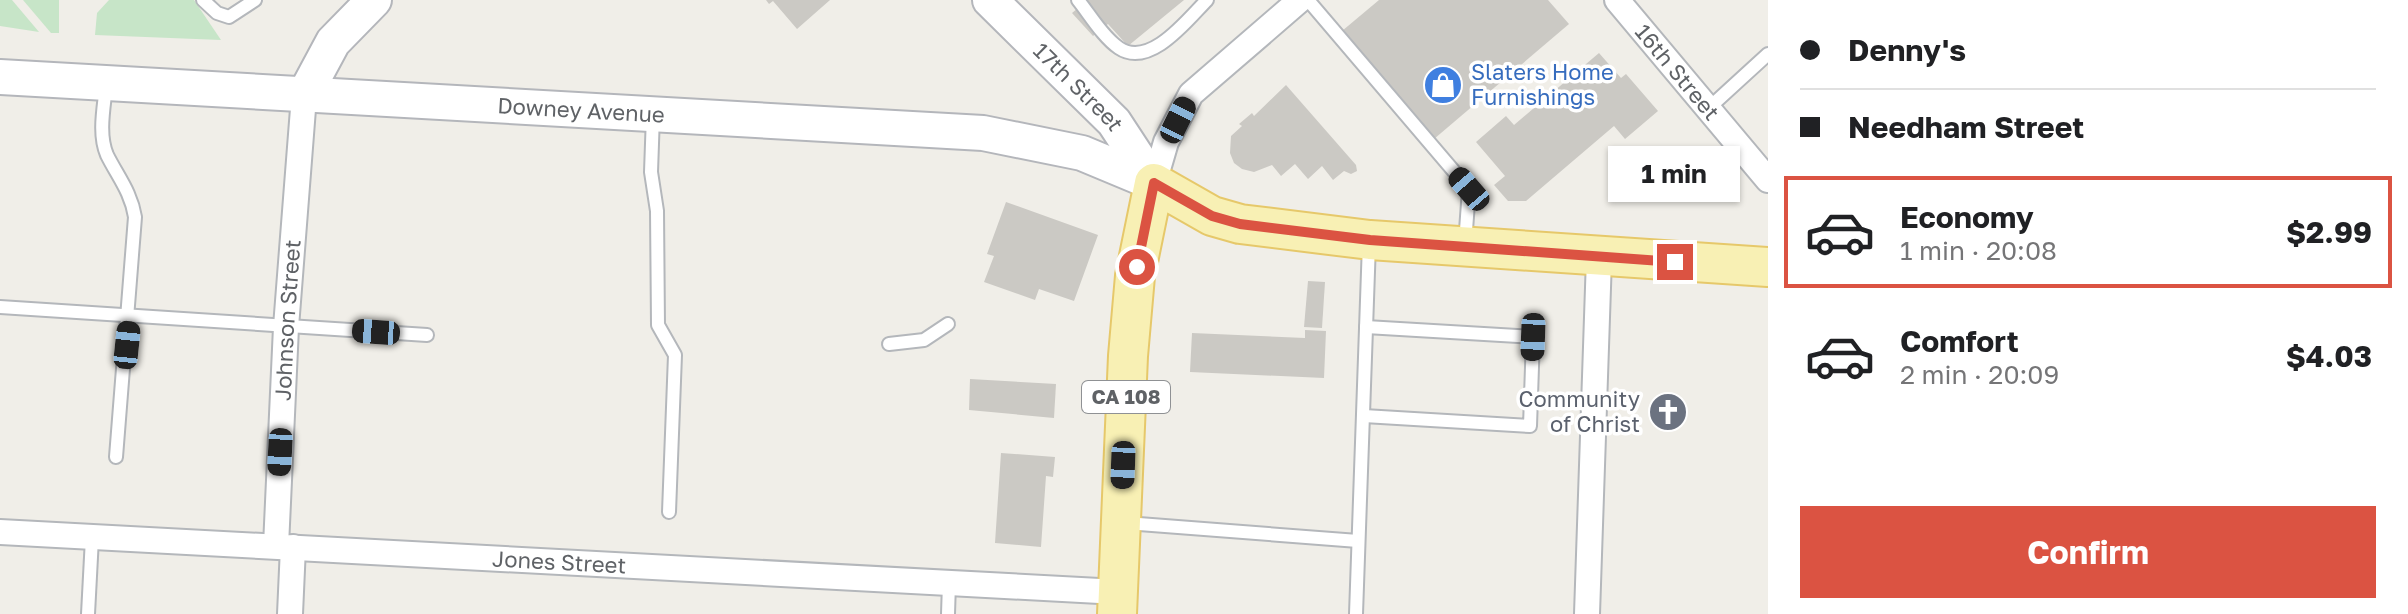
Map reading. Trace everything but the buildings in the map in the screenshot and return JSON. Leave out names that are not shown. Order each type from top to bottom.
[{"type":"main road","points":[[304,96],[333,42],[374,0]]},
{"type":"main road","name":"17th Street","points":[[990,0],[1114,122],[1154,183]]},
{"type":"main road","name":"Downey Avenue","points":[[0,77],[983,133],[1082,153],[1154,183]]},
{"type":"main road","points":[[1154,183],[1212,216],[1240,224],[1370,240],[1599,258],[1768,267]]},
{"type":"main road","name":"CA 108","points":[[1118,603],[1135,276],[1154,183]]},
{"type":"street","points":[[1154,183],[1166,142],[1191,94],[1300,0]]},
{"type":"street","name":"16th Street","points":[[1617,0],[1710,107],[1768,180]]},
{"type":"street","name":"Johnson Street","points":[[290,614],[284,546],[286,327],[304,96]]},
{"type":"street","points":[[1587,614],[1599,258]]},
{"type":"street","name":"Jones Street","points":[[0,532],[949,583],[1118,603]]},
{"type":"lane","points":[[203,0],[217,13],[229,17],[255,0]]},
{"type":"lane","points":[[1078,0],[1117,47],[1129,54],[1149,51],[1169,37],[1207,0]]},
{"type":"lane","points":[[1308,0],[1469,189],[1464,247]]},
{"type":"lane","points":[[1710,107],[1768,54]]},
{"type":"lane","points":[[106,83],[103,138],[106,153],[127,187],[135,217],[130,317],[116,457]]},
{"type":"lane","points":[[653,115],[651,172],[657,211],[658,325],[675,355],[669,512]]},
{"type":"lane","points":[[1356,614],[1370,240]]},
{"type":"lane","points":[[0,307],[427,335]]},
{"type":"lane","points":[[889,344],[924,340],[948,324]]},
{"type":"lane","points":[[1364,416],[1530,426],[1533,337],[1366,327]]},
{"type":"lane","points":[[1121,523],[1358,541]]},
{"type":"lane","points":[[88,614],[92,538]]},
{"type":"lane","points":[[948,614],[949,583]]},
{"type":"green space","points":[[0,0],[12,0],[39,32],[0,26]]},
{"type":"green space","points":[[23,0],[59,0],[59,33],[51,33]]},
{"type":"green space","points":[[109,0],[194,0],[221,40],[95,35],[97,13]]},
{"type":"place","name":"Slaters Home Furnishings","points":[[1443,85]]},
{"type":"place","name":"Community of Christ","points":[[1668,412]]},
{"type":"route","points":[[1137,267],[1154,183],[1212,216],[1240,224],[1370,240],[1675,262]]}]
